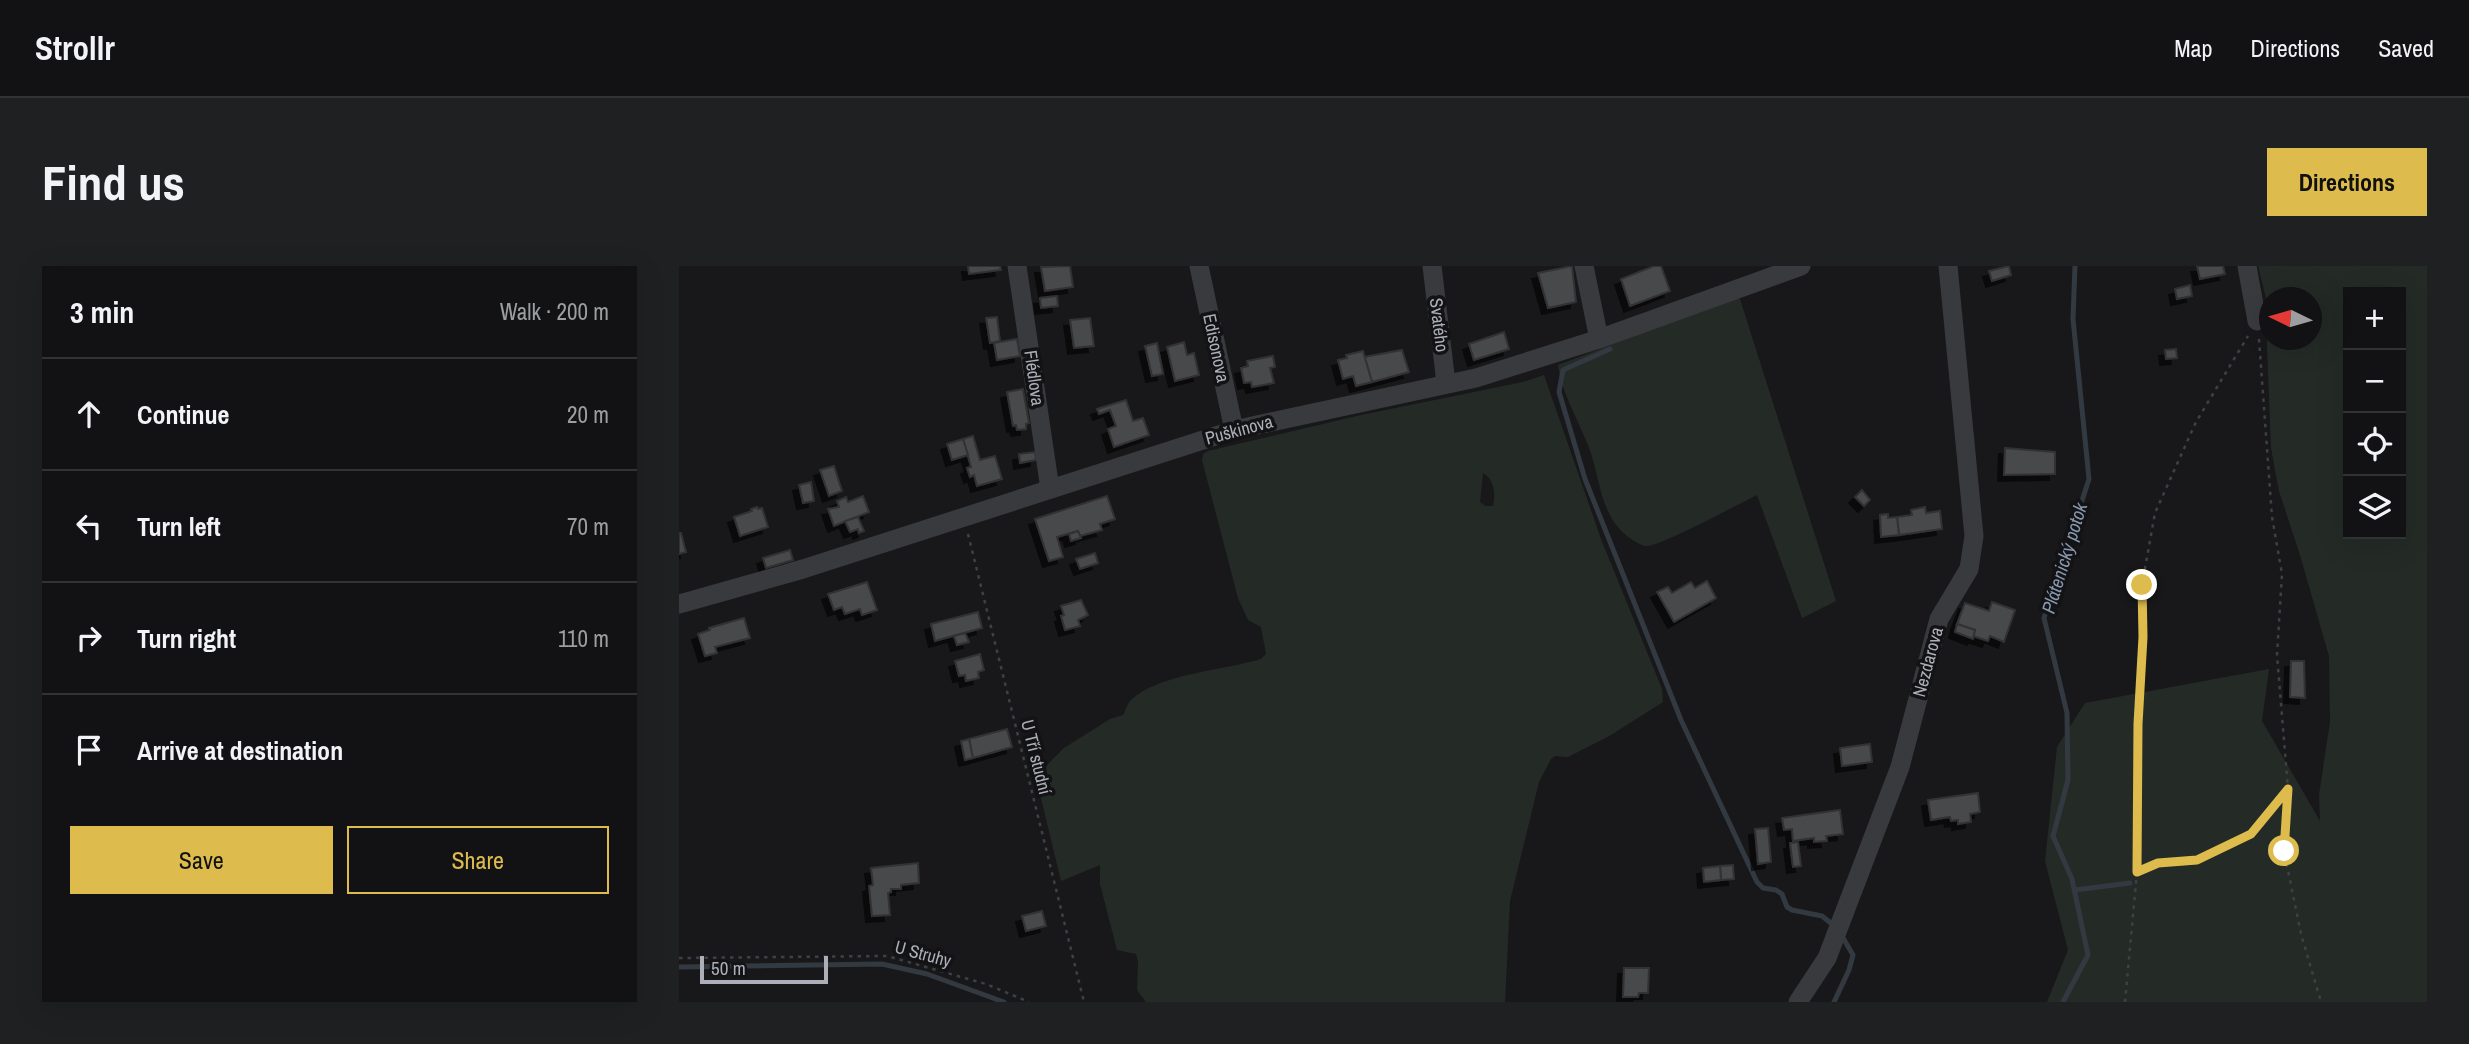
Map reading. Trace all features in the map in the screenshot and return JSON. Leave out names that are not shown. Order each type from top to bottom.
[{"type":"street","name":"Flédlova","points":[[1017,266],[1051,489]]},
{"type":"street","name":"Edisonova","points":[[1199,266],[1234,430]]},
{"type":"street","name":"Svatého","points":[[1431,266],[1446,383]]},
{"type":"street","points":[[1584,266],[1599,339]]},
{"type":"street","name":"Puškinova","points":[[679,604],[803,569],[1234,430],[1476,378],[1599,339],[1801,266]]},
{"type":"street","name":"Nezdarova","points":[[1798,1002],[1827,958],[1900,767],[1939,619],[1969,569],[1974,536],[1948,266]]},
{"type":"street","points":[[2247,266],[2257,321]]},
{"type":"path","points":[[2257,321],[2272,517],[2282,574],[2277,655],[2288,789],[2284,851],[2301,934],[2321,1002]]},
{"type":"path","points":[[2125,1002],[2137,872],[2142,585],[2155,513],[2196,422],[2257,321]]},
{"type":"path","name":"U Tří studní","points":[[964,517],[1084,1002]]},
{"type":"path","points":[[2137,872],[2158,863],[2197,860],[2251,834],[2288,789]]},
{"type":"path","name":"U Struhy","points":[[679,958],[887,956],[986,984],[1029,1002]]},
{"type":"shaded area","points":[[2258,266],[2427,266],[2427,1002],[2047,1002],[2068,950],[2045,861],[2057,747],[2085,703],[2269,669],[2262,721],[2320,821],[2319,795],[2330,722],[2329,656],[2279,491],[2271,448],[2267,350],[2322,350],[2322,287],[2263,287]]},
{"type":"shaded area","points":[[1739,296],[1836,601],[1802,618],[1757,495],[1682,533],[1646,546],[1627,536],[1618,527],[1605,505],[1592,457],[1560,376],[1558,365]]},
{"type":"shaded area","points":[[1544,375],[1601,539],[1662,689],[1663,702],[1611,735],[1568,757],[1555,756],[1551,759],[1539,782],[1510,901],[1505,1002],[1146,1002],[1137,990],[1136,954],[1117,950],[1100,884],[1100,865],[1061,881],[1040,794],[1047,765],[1064,748],[1110,719],[1123,715],[1130,702],[1143,691],[1193,674],[1261,659],[1266,654],[1261,627],[1248,620],[1238,598],[1202,460],[1203,454],[1361,415],[1523,382]],"holes":[[[1483,473],[1493,487],[1493,506],[1485,506],[1480,502]]]},
{"type":"building","points":[[968,266],[1000,266],[1001,270],[969,274]]},
{"type":"building","points":[[1070,266],[1073,287],[1045,291],[1041,267]]},
{"type":"building","points":[[1572,266],[1576,302],[1548,308],[1538,273]]},
{"type":"building","points":[[1654,266],[1661,266],[1670,291],[1630,306],[1621,279]]},
{"type":"building","points":[[2009,266],[2011,275],[1992,281],[1989,271]]},
{"type":"building","points":[[2197,266],[2223,266],[2225,274],[2200,279]]},
{"type":"building","points":[[2190,285],[2192,296],[2177,299],[2175,289]]},
{"type":"building","points":[[1057,296],[1058,306],[1041,308],[1040,298]]},
{"type":"building","points":[[997,317],[1000,341],[990,343],[986,318]]},
{"type":"building","points":[[1090,318],[1094,346],[1074,348],[1070,320]]},
{"type":"building","points":[[1504,332],[1509,349],[1474,360],[1469,344]]},
{"type":"building","points":[[1017,339],[1020,356],[997,360],[994,343]]},
{"type":"building","points":[[1184,342],[1187,355],[1194,353],[1199,375],[1175,381],[1167,347]]},
{"type":"building","points":[[1157,343],[1163,374],[1152,376],[1145,346]]},
{"type":"building","points":[[2176,349],[2177,358],[2166,359],[2165,350]]},
{"type":"building","points":[[1402,350],[1409,372],[1372,382],[1364,357]]},
{"type":"building","points":[[1363,351],[1372,382],[1356,386],[1353,376],[1343,379],[1338,360]]},
{"type":"building","points":[[1273,356],[1275,367],[1270,368],[1274,383],[1252,387],[1251,382],[1244,383],[1241,368],[1248,366],[1247,361]]},
{"type":"building","points":[[1023,389],[1029,423],[1026,424],[1026,429],[1017,430],[1016,425],[1013,426],[1007,392]]},
{"type":"building","points":[[1126,400],[1133,421],[1143,418],[1149,435],[1114,447],[1108,429],[1116,426],[1110,410],[1099,414],[1097,409]]},
{"type":"building","points":[[973,436],[980,460],[995,456],[1002,479],[977,486],[974,475],[970,477],[967,468],[971,467],[963,439]]},
{"type":"building","points":[[963,439],[968,455],[952,460],[947,444]]},
{"type":"building","points":[[2005,448],[2055,452],[2055,474],[2004,475]]},
{"type":"building","points":[[1035,452],[1036,460],[1020,463],[1019,454]]},
{"type":"building","points":[[834,466],[842,491],[829,496],[820,470]]},
{"type":"building","points":[[811,482],[814,501],[803,503],[799,485]]},
{"type":"building","points":[[1862,490],[1870,500],[1864,506],[1855,497]]},
{"type":"building","points":[[863,496],[869,512],[834,526],[828,509],[839,507],[837,501],[846,497],[848,502]]},
{"type":"building","points":[[1107,496],[1115,519],[1100,524],[1102,530],[1080,536],[1078,531],[1057,537],[1063,557],[1049,561],[1035,519]]},
{"type":"building","points":[[757,507],[762,508],[768,527],[740,536],[734,517]]},
{"type":"building","points":[[1925,507],[1926,513],[1940,511],[1942,529],[1899,535],[1897,517],[1912,515],[1911,510]]},
{"type":"building","points":[[1888,514],[1888,518],[1897,517],[1899,535],[1881,537],[1880,515]]},
{"type":"building","points":[[858,517],[864,531],[859,533],[858,529],[850,532],[845,521]]},
{"type":"building","points":[[1078,531],[1081,538],[1071,541],[1069,534]]},
{"type":"building","points":[[679,533],[686,552],[679,554]]},
{"type":"building","points":[[790,550],[793,560],[766,568],[763,558]]},
{"type":"building","points":[[1095,553],[1098,563],[1080,569],[1076,559]]},
{"type":"building","points":[[1707,581],[1716,598],[1674,622],[1657,592],[1668,587],[1672,593],[1691,582],[1695,588]]},
{"type":"building","points":[[867,582],[877,610],[862,615],[860,609],[845,614],[842,607],[834,610],[828,594]]},
{"type":"building","points":[[1081,600],[1088,615],[1078,620],[1080,626],[1065,630],[1061,606]]},
{"type":"building","points":[[1992,602],[2015,610],[2004,642],[1990,636],[1988,641],[1973,636],[1975,630],[1957,624],[1965,603],[1989,611]]},
{"type":"building","points":[[978,612],[982,628],[935,641],[931,624]]},
{"type":"building","points":[[744,618],[750,638],[715,647],[717,653],[705,656],[698,634]]},
{"type":"building","points":[[1957,624],[1975,630],[1973,639],[1955,632]]},
{"type":"building","points":[[965,633],[969,642],[957,645],[954,636]]},
{"type":"building","points":[[980,654],[984,670],[978,672],[979,678],[966,681],[965,675],[959,676],[955,661]]},
{"type":"building","points":[[2291,661],[2304,661],[2305,698],[2290,697]]},
{"type":"building","points":[[1007,729],[1012,747],[973,758],[969,739]]},
{"type":"building","points":[[969,739],[973,758],[965,760],[961,741]]},
{"type":"building","points":[[1870,744],[1872,762],[1842,766],[1840,748]]},
{"type":"building","points":[[1978,793],[1980,812],[1970,814],[1971,822],[1958,824],[1958,820],[1951,821],[1950,817],[1931,820],[1928,800]]},
{"type":"building","points":[[1840,810],[1843,834],[1826,836],[1827,841],[1814,842],[1814,838],[1793,841],[1792,829],[1784,830],[1782,818]]},
{"type":"building","points":[[1768,828],[1771,862],[1758,864],[1755,829]]},
{"type":"building","points":[[1798,842],[1801,866],[1793,867],[1790,843]]},
{"type":"building","points":[[918,863],[919,883],[891,889],[888,893],[890,915],[872,916],[869,886],[873,885],[871,868]]},
{"type":"building","points":[[1733,865],[1734,879],[1721,880],[1720,866]]},
{"type":"building","points":[[1720,866],[1721,880],[1704,882],[1703,868]]},
{"type":"building","points":[[1042,911],[1046,926],[1026,931],[1022,916]]},
{"type":"building","points":[[1624,968],[1649,968],[1648,993],[1639,993],[1638,997],[1623,997]]},
{"type":"waterway","name":"Plátenický potok","points":[[2063,1002],[2088,955],[2072,879],[2053,836],[2068,780],[2067,713],[2044,618],[2089,479],[2073,319],[2075,266]]},
{"type":"waterway","points":[[1610,349],[1563,370],[1559,392],[1585,479],[1681,720],[1757,882],[1763,888],[1782,894],[1787,907],[1792,910],[1822,916],[1832,924]]},
{"type":"waterway","points":[[2075,890],[2130,883]]},
{"type":"waterway","points":[[1834,1002],[1853,955],[1842,936]]},
{"type":"waterway","points":[[679,967],[882,964],[927,974],[1004,1002]]},
{"type":"route","points":[[2142,585],[2137,872],[2158,863],[2197,860],[2251,834],[2288,789],[2284,851]]}]
